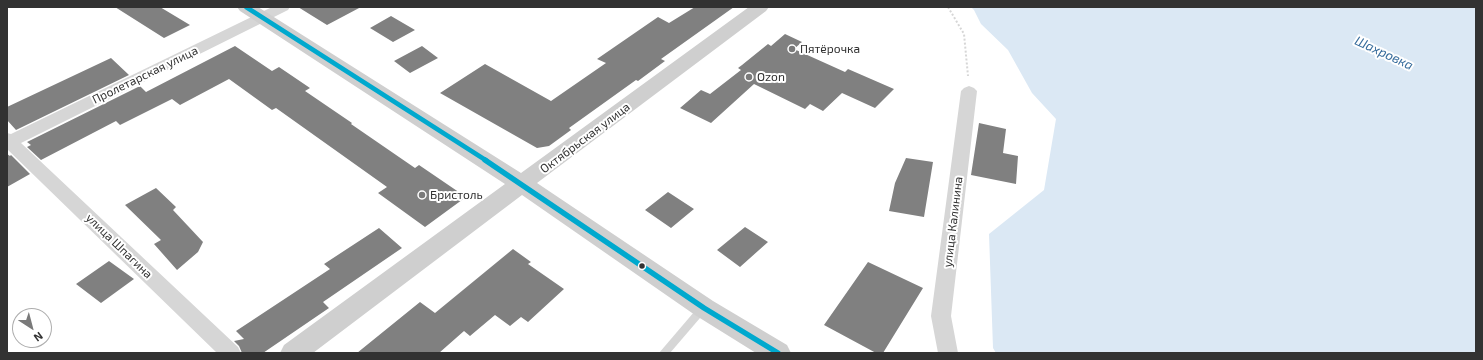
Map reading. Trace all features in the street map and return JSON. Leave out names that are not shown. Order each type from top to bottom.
[{"type":"street","points":[[246,7],[522,184],[704,308],[778,353]]},
{"type":"street","name":"Пролетарская улица","points":[[8,141],[283,7]]},
{"type":"street","name":"Октябрьская улица","points":[[293,353],[760,7]]},
{"type":"street","name":"улица Калинина","points":[[948,353],[941,316],[969,91]]},
{"type":"street","name":"улица Шпагина","points":[[8,141],[232,353]]},
{"type":"lane","points":[[664,353],[704,308]]},
{"type":"path","points":[[948,7],[964,34],[969,91]]},
{"type":"water","name":"Шахровка","points":[[971,7],[1476,7],[1476,353],[996,353],[993,348],[989,234],[1044,190],[1056,119],[1032,93],[1008,50],[981,24]]},
{"type":"building","points":[[115,7],[160,7],[190,25],[164,38]]},
{"type":"building","points":[[298,7],[361,7],[327,25]]},
{"type":"building","points":[[695,7],[734,7],[661,59],[665,61],[638,81],[636,80],[569,128],[571,130],[549,146],[537,148],[440,93],[485,64],[551,101],[606,63],[597,59],[658,17],[669,23]]},
{"type":"building","points":[[391,16],[415,30],[393,42],[370,28]]},
{"type":"building","points":[[785,34],[802,42],[794,49],[845,72],[848,69],[894,89],[875,108],[842,93],[823,111],[810,104],[805,109],[754,84],[711,123],[680,108],[701,90],[710,94],[741,70],[738,68],[768,44],[771,46]]},
{"type":"building","points":[[235,46],[272,71],[279,67],[310,88],[305,91],[352,123],[351,124],[415,168],[419,165],[466,197],[425,227],[378,193],[387,187],[276,108],[272,110],[229,79],[180,105],[172,99],[120,125],[116,121],[41,160],[27,147],[31,145],[27,142],[140,86],[146,92]]},
{"type":"building","points":[[422,46],[438,58],[410,73],[394,61]]},
{"type":"building","points":[[111,58],[129,75],[16,130],[7,120],[7,107]]},
{"type":"building","points":[[979,123],[1006,129],[1003,153],[1018,156],[1016,184],[971,175]]},
{"type":"building","points":[[7,154],[10,156],[11,155],[30,174],[7,187]]},
{"type":"building","points":[[906,158],[933,162],[924,217],[889,211],[895,183]]},
{"type":"building","points":[[156,188],[176,207],[173,210],[203,242],[198,252],[177,270],[154,244],[161,240],[125,205]]},
{"type":"building","points":[[668,192],[694,209],[671,228],[645,210]]},
{"type":"building","points":[[745,227],[768,242],[740,267],[717,250]]},
{"type":"building","points":[[379,228],[402,248],[323,302],[329,308],[263,353],[242,353],[239,346],[234,341],[244,339],[236,331],[330,269],[324,264]]},
{"type":"building","points":[[513,249],[531,262],[528,264],[564,289],[528,322],[521,317],[510,326],[495,315],[470,336],[464,331],[439,353],[357,353],[420,302],[435,313]]},
{"type":"building","points":[[109,261],[134,279],[101,303],[76,284]]},
{"type":"building","points":[[868,262],[923,288],[883,353],[876,353],[824,325]]},
{"type":"transit line","points":[[246,7],[522,184],[704,308],[778,353]]},
{"type":"place","name":"Пятёрочка","points":[[792,49]]},
{"type":"place","name":"Ozon","points":[[749,77]]},
{"type":"place","name":"Бристоль","points":[[422,195]]}]
